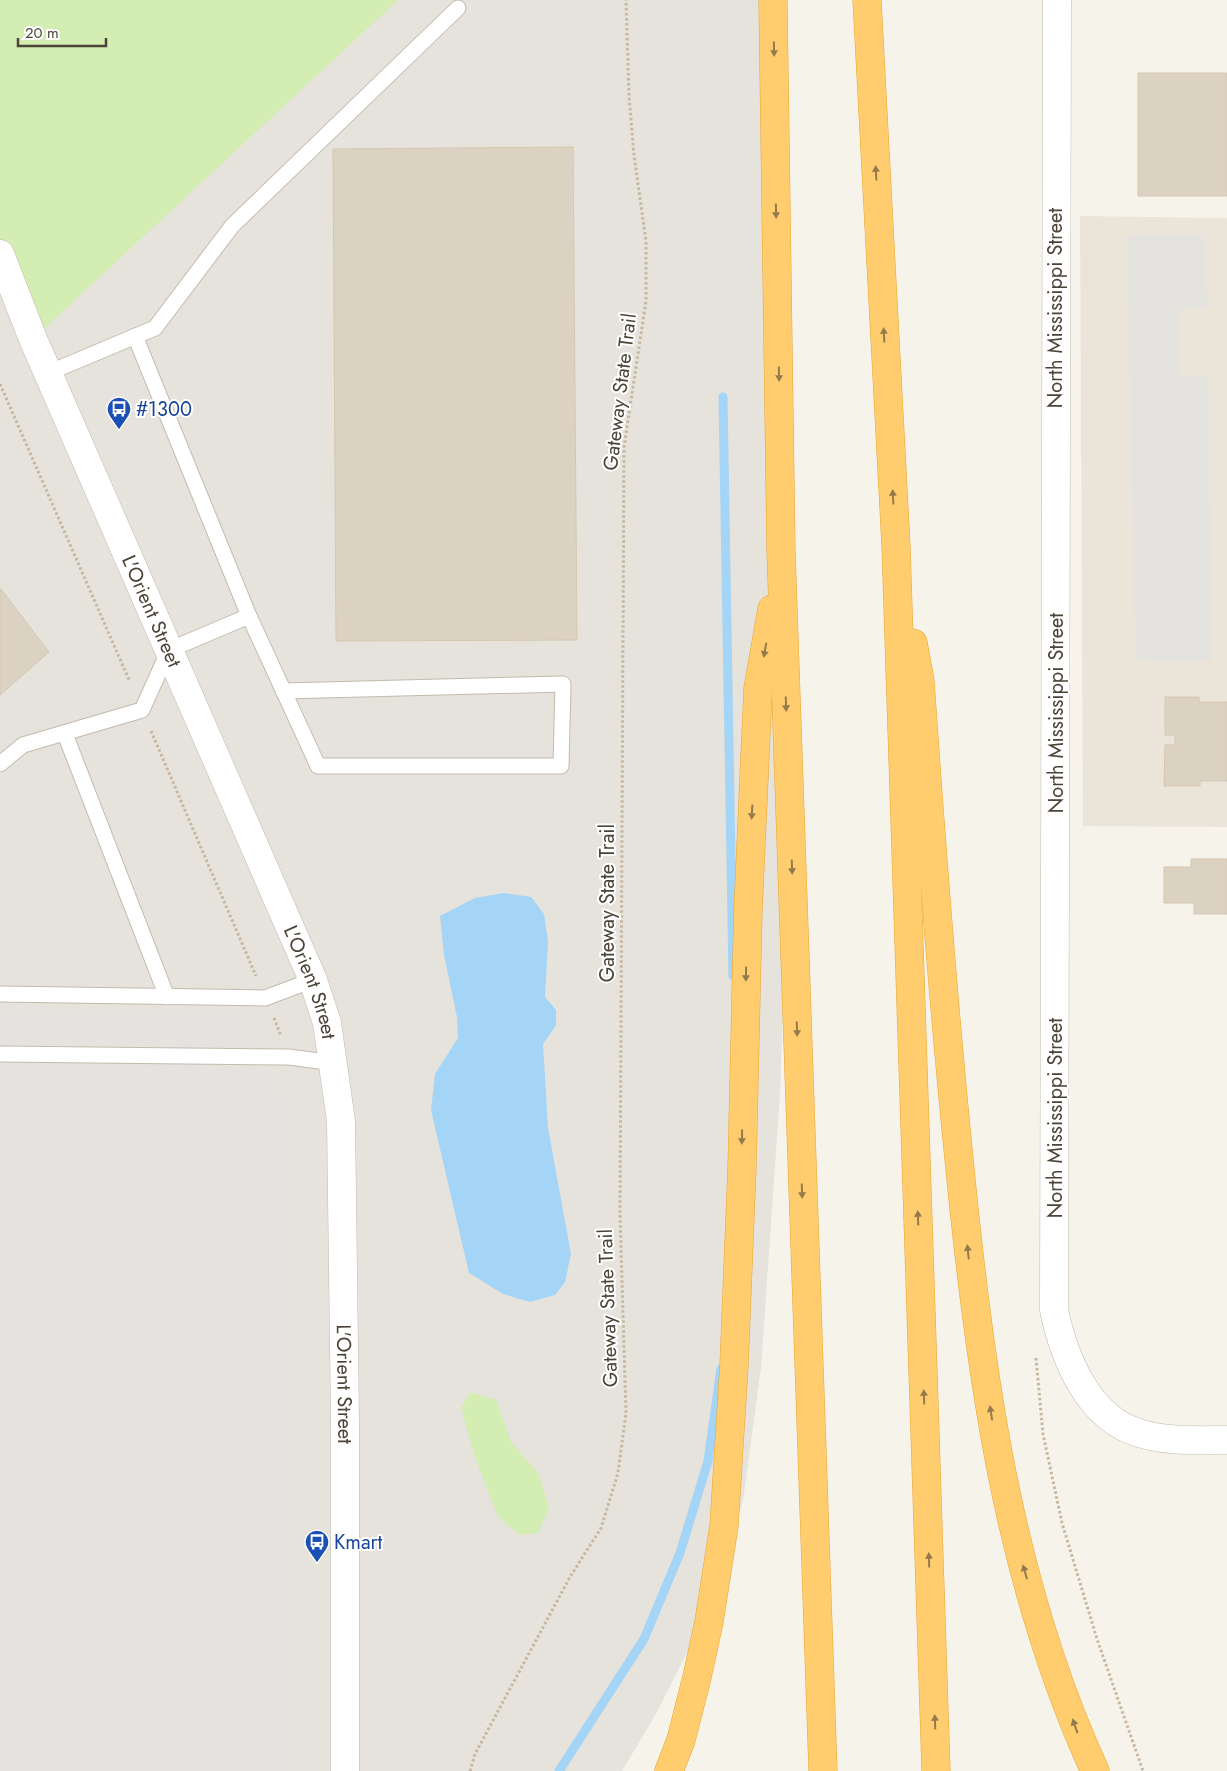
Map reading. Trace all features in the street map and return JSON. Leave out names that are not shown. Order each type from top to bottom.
[{"type":"highway","points":[[773,0],[782,550],[823,1771]]},
{"type":"highway","points":[[867,0],[896,546],[936,1771]]},
{"type":"highway","points":[[896,546],[920,681],[944,1010],[973,1302],[997,1448],[1024,1567],[1052,1663],[1080,1739],[1095,1771]]},
{"type":"highway","points":[[669,1771],[681,1740],[697,1677],[709,1622],[724,1526],[734,1366],[742,1168],[748,911],[758,689],[782,550]]},
{"type":"street","name":"North Mississippi Street","points":[[1057,0],[1054,1310],[1066,1355],[1088,1393],[1103,1413],[1122,1427],[1140,1434],[1163,1438],[1227,1440]]},
{"type":"street","name":"L'Orient Street","points":[[0,254],[48,373],[313,980],[327,1023],[341,1121],[344,1421],[344,1771]]},
{"type":"lane","points":[[48,373],[155,328],[232,226],[458,8]]},
{"type":"lane","points":[[135,336],[249,616],[318,766],[561,766],[563,684],[284,691]]},
{"type":"lane","points":[[0,764],[23,745],[142,710],[169,650],[249,616]]},
{"type":"lane","points":[[65,734],[167,997]]},
{"type":"lane","points":[[0,994],[266,998],[313,980]]},
{"type":"lane","points":[[0,1054],[289,1057],[334,1062]]},
{"type":"path","name":"Gateway State Trail","points":[[470,1771],[475,1754],[570,1577],[601,1528],[618,1473],[626,1413],[620,1215],[624,447],[646,293],[646,241],[629,96],[626,0]]},
{"type":"shaded area","points":[[0,0],[764,0],[787,893],[780,1093],[761,1368],[743,1501],[709,1609],[657,1712],[622,1771],[0,1771]]},
{"type":"shaded area","points":[[1080,216],[1227,218],[1227,827],[1083,826]]},
{"type":"shaded area","points":[[1127,235],[1205,235],[1207,308],[1180,308],[1179,375],[1208,375],[1212,661],[1135,660]]},
{"type":"shaded area","points":[[0,1013],[239,1013],[240,1042],[269,1043],[269,1097],[291,1097],[291,1771],[0,1771]]},
{"type":"green space","points":[[0,0],[398,0],[33,339],[0,254]]},
{"type":"green space","points":[[470,1392],[496,1400],[511,1442],[539,1474],[549,1508],[538,1533],[520,1535],[498,1517],[474,1455],[461,1408]]},
{"type":"water","points":[[504,893],[531,897],[544,914],[548,941],[545,997],[556,1010],[556,1025],[543,1044],[548,1128],[571,1254],[565,1282],[555,1295],[530,1302],[503,1294],[469,1273],[431,1110],[435,1074],[458,1038],[457,1017],[444,955],[440,916],[475,898]]},
{"type":"building","points":[[1138,73],[1227,73],[1227,196],[1138,196]]},
{"type":"building","points":[[573,147],[577,640],[336,641],[333,149]]},
{"type":"building","points":[[0,588],[49,652],[0,695]]},
{"type":"building","points":[[1165,697],[1199,697],[1199,702],[1227,702],[1227,781],[1200,781],[1200,786],[1164,786],[1165,745],[1175,745],[1175,735],[1165,735]]},
{"type":"building","points":[[1191,859],[1227,859],[1227,914],[1194,914],[1194,903],[1164,903],[1164,867],[1191,867]]},
{"type":"waterway","points":[[723,397],[733,976]]},
{"type":"waterway","points":[[559,1771],[644,1639],[680,1553],[708,1461],[721,1369]]},
{"type":"place","name":"#1300","points":[[119,430]]},
{"type":"place","name":"Kmart","points":[[317,1563]]}]
